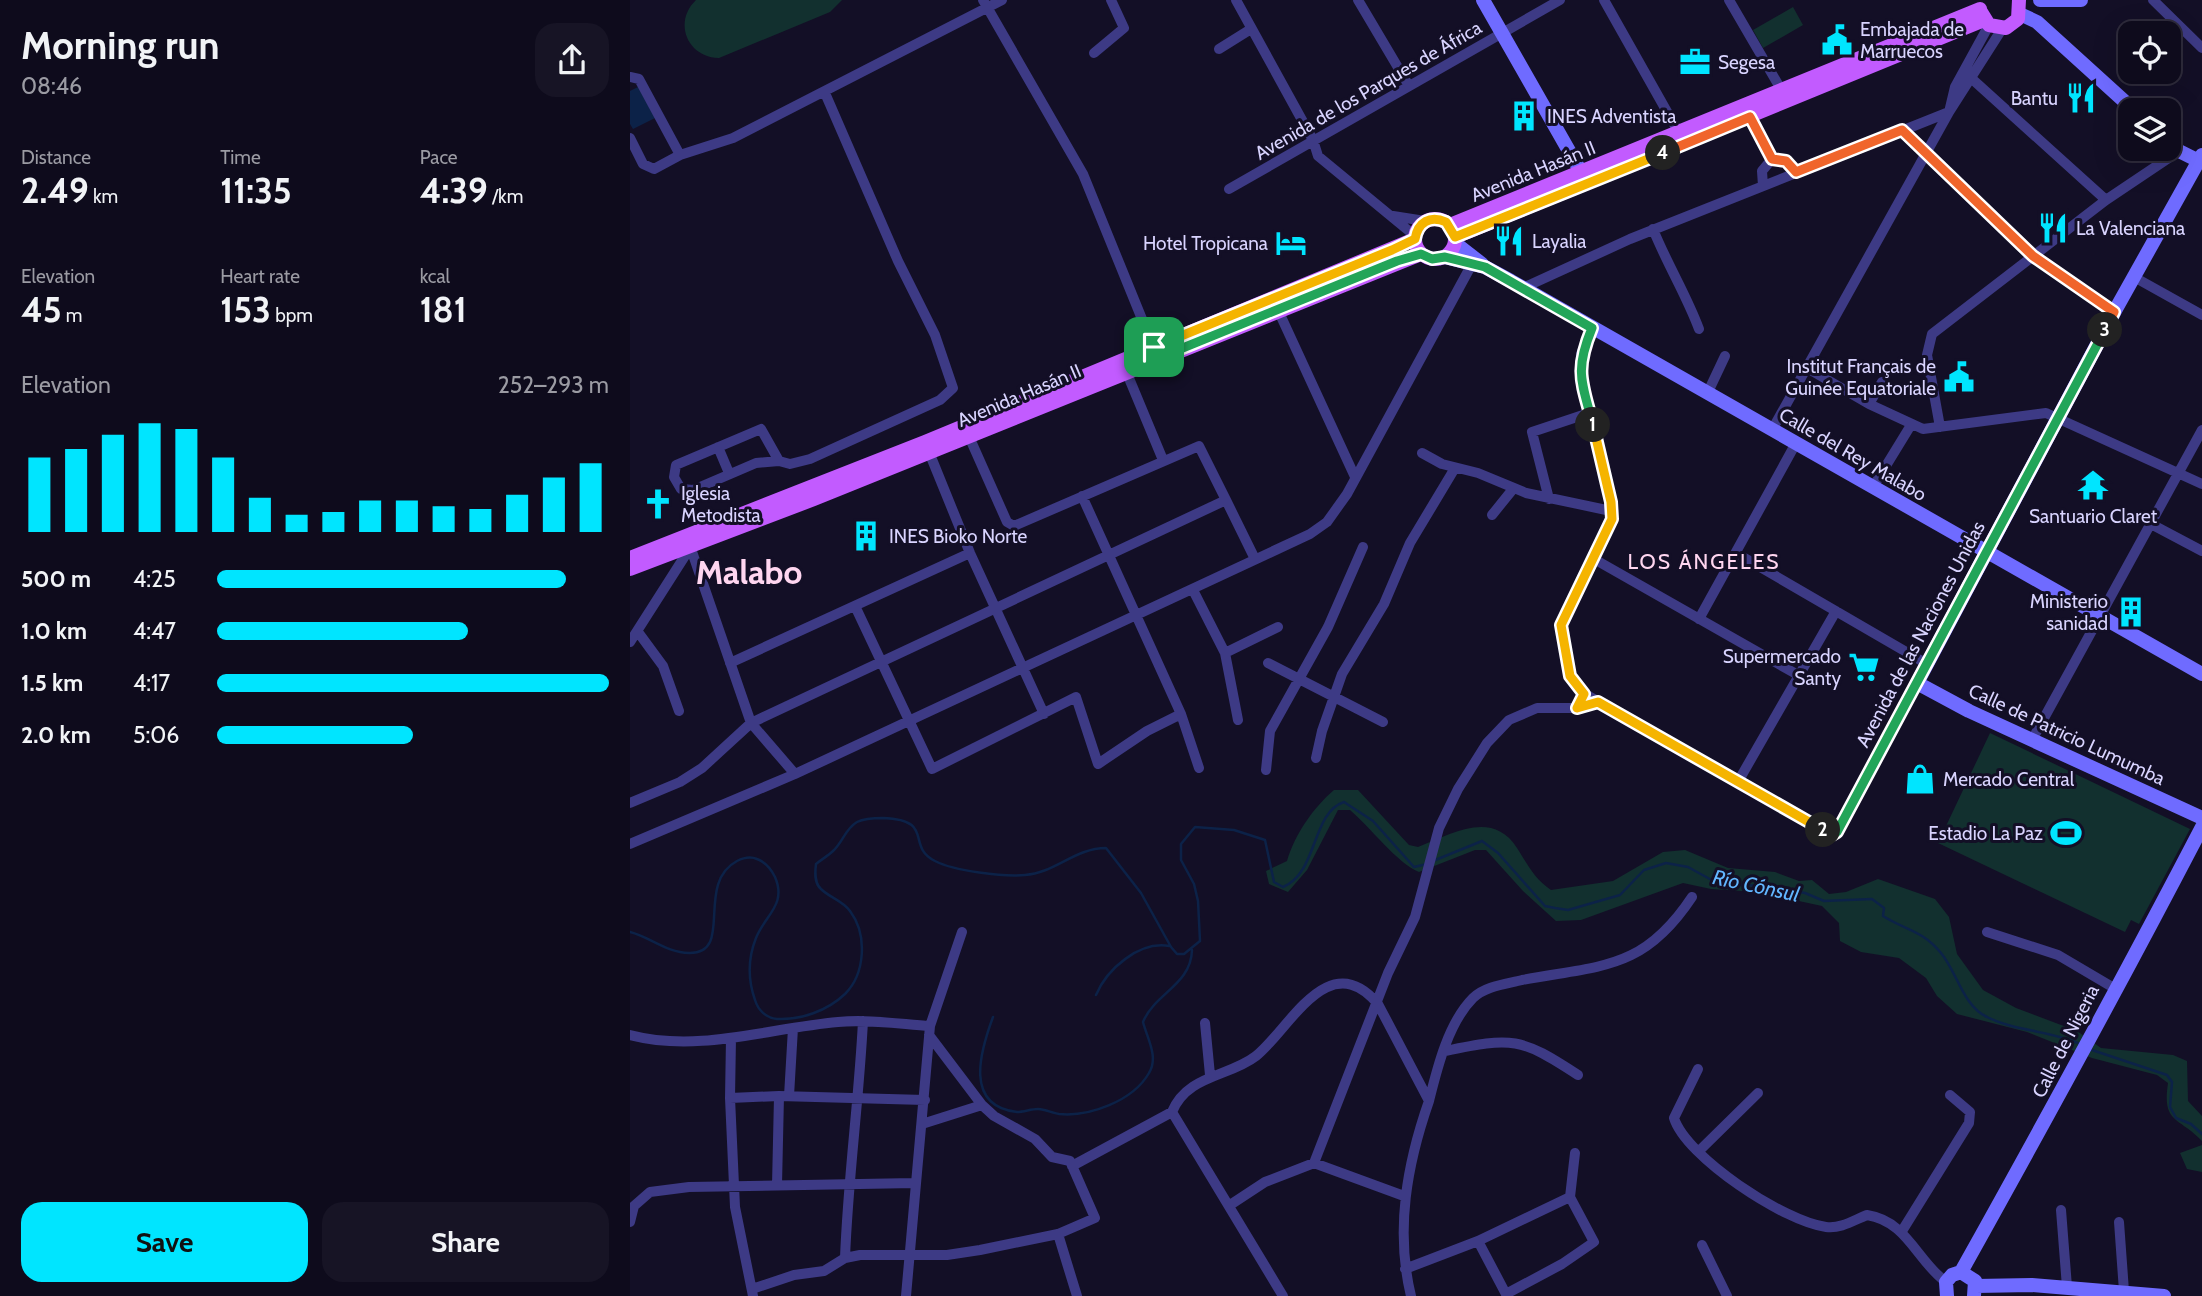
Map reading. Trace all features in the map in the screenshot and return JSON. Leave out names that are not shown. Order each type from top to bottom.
[{"type":"main road","name":"Avenida Hasán II","points":[[1453,235],[1581,172],[1782,91],[2001,15]]},
{"type":"main road","name":"Avenida Hasán II","points":[[1453,235],[2001,15]]},
{"type":"main road","points":[[1441,219],[1453,235],[1445,257],[1432,259],[1421,254],[1415,237],[1425,221],[1441,219]]},
{"type":"main road","name":"Avenida Hasán II","points":[[630,569],[689,542],[1156,353],[1415,237]]},
{"type":"main road","name":"Avenida Hasán II","points":[[630,558],[689,542],[929,452],[967,431],[1126,371],[1156,353],[1278,310],[1421,254]]},
{"type":"street","points":[[630,138],[643,164],[654,169],[680,156],[725,142],[825,93],[985,4],[1002,0]]},
{"type":"street","points":[[1094,53],[1124,28],[1111,0]]},
{"type":"street","points":[[1236,0],[1323,161],[1393,216],[1415,237]]},
{"type":"street","points":[[1358,0],[1409,86]]},
{"type":"street","points":[[1483,0],[1581,172]]},
{"type":"street","name":"Avenida de los Parques de África","points":[[1230,189],[1560,0]]},
{"type":"street","points":[[1604,0],[1679,134]]},
{"type":"street","points":[[1729,0],[1782,91]]},
{"type":"street","name":"Avenida Hasán II","points":[[2001,15],[2046,1],[2081,0]]},
{"type":"street","points":[[2153,0],[2202,48]]},
{"type":"street","points":[[985,4],[1083,174],[1156,353]]},
{"type":"street","points":[[2001,15],[2047,32],[2121,98]]},
{"type":"street","points":[[1772,430],[1949,112],[1971,78],[2001,15]]},
{"type":"street","points":[[1949,112],[1955,86],[2001,15]]},
{"type":"street","points":[[1219,49],[1251,29]]},
{"type":"street","points":[[630,77],[639,79],[680,156]]},
{"type":"street","points":[[1971,78],[2106,200]]},
{"type":"street","points":[[779,461],[761,429],[674,468],[677,484],[685,491],[756,463],[779,461],[790,464],[810,459],[940,400],[953,388],[935,335],[898,261],[825,93]]},
{"type":"street","points":[[1522,288],[1653,229],[1949,112]]},
{"type":"street","points":[[1750,117],[1772,159]]},
{"type":"street","points":[[1902,130],[2033,256],[2114,312]]},
{"type":"street","points":[[2181,150],[2200,158]]},
{"type":"street","name":"Avenida de las Naciones Unidas","points":[[1739,780],[1832,835],[1837,832],[2060,418],[2114,312],[2197,178],[2200,158]]},
{"type":"street","points":[[1763,186],[1763,167],[1772,159],[1786,161],[1796,172]]},
{"type":"street","points":[[1940,427],[1927,355],[1929,340],[1938,330],[2155,161]]},
{"type":"street","points":[[1393,216],[1425,221]]},
{"type":"street","points":[[1653,229],[1670,272],[1685,294],[1699,329]]},
{"type":"street","name":"Calle del Rey Malabo","points":[[1453,235],[1479,265]]},
{"type":"street","name":"Calle del Rey Malabo","points":[[1445,257],[1479,265],[1522,288],[2202,674]]},
{"type":"street","points":[[630,844],[795,774],[1310,534],[1327,522],[1347,494],[1479,265]]},
{"type":"street","points":[[2134,277],[2202,315]]},
{"type":"street","points":[[1278,310],[1355,477]]},
{"type":"street","points":[[1592,328],[1580,363],[1580,380],[1590,413],[1611,511],[1610,524],[1566,612],[1560,630],[1570,676],[1584,694],[1739,780],[1836,611]]},
{"type":"street","points":[[1708,392],[1725,356]]},
{"type":"street","points":[[1807,368],[1869,404],[1923,429],[2046,413],[2202,484]]},
{"type":"street","points":[[1126,371],[1163,460]]},
{"type":"street","points":[[1869,404],[1882,382]]},
{"type":"street","points":[[1549,499],[1532,432],[1590,413]]},
{"type":"street","points":[[1873,488],[1911,425]]},
{"type":"street","points":[[2032,740],[2202,430]]},
{"type":"street","points":[[967,431],[1007,522],[1014,526],[1199,446],[1255,559]]},
{"type":"street","points":[[1699,619],[1796,443]]},
{"type":"street","points":[[718,447],[729,473]]},
{"type":"street","points":[[929,452],[970,553],[1044,714]]},
{"type":"street","points":[[1422,453],[1513,489],[1611,511]]},
{"type":"street","points":[[1316,758],[1333,696],[1356,647],[1384,604],[1410,543],[1455,468]]},
{"type":"street","points":[[1492,514],[1513,489]]},
{"type":"street","points":[[1082,496],[1181,714],[1199,768]]},
{"type":"street","points":[[630,803],[680,782],[702,768],[751,723],[1226,500]]},
{"type":"street","points":[[2151,524],[2202,551]]},
{"type":"street","points":[[630,642],[689,542]]},
{"type":"street","points":[[689,542],[751,723],[795,774]]},
{"type":"street","points":[[1266,769],[1270,731],[1328,627],[1363,547]]},
{"type":"street","points":[[730,663],[970,553]]},
{"type":"street","points":[[1736,553],[1927,664]]},
{"type":"street","points":[[1594,559],[1798,675]]},
{"type":"street","points":[[1193,590],[1225,653],[1238,720]]},
{"type":"street","points":[[855,606],[932,769],[1076,698],[1098,764],[1147,731],[1181,714]]},
{"type":"street","points":[[1225,653],[1278,627]]},
{"type":"street","points":[[638,632],[663,666],[679,710]]},
{"type":"street","points":[[1268,663],[1383,722]]},
{"type":"street","name":"Calle de Patricio Lumumba","points":[[1917,683],[2032,740],[2202,818]]},
{"type":"street","points":[[1577,708],[1584,694]]},
{"type":"street","points":[[1314,1163],[1378,1004],[1388,972],[1415,917],[1422,882],[1439,828],[1458,789],[1487,743],[1509,720],[1537,708],[1577,708],[1598,702]]},
{"type":"street","name":"Calle de Nigeria","points":[[1961,1272],[2085,1049],[2114,988],[2202,827]]},
{"type":"street","points":[[1411,1296],[1405,1269],[1404,1196],[1414,1145],[1445,1051],[1462,1012],[1478,994],[1512,982],[1617,962],[1660,938],[1692,897]]},
{"type":"street","points":[[906,1296],[929,1030],[961,932]]},
{"type":"street","points":[[1987,932],[2058,955],[2114,988]]},
{"type":"street","points":[[1072,1166],[1172,1112],[1179,1099],[1210,1075],[1257,1055],[1288,1018],[1332,985],[1352,985],[1371,995],[1429,1101]]},
{"type":"street","points":[[845,1258],[847,1184],[859,1098],[863,1021]]},
{"type":"street","points":[[630,1035],[681,1041],[731,1038],[863,1021],[929,1030],[982,1105],[1005,1123],[1035,1139],[1052,1157],[1067,1158],[1095,1218],[1058,1234],[947,1255],[845,1258],[824,1271],[794,1275],[753,1292],[739,1235],[730,1098],[731,1038]]},
{"type":"street","points":[[1205,1023],[1210,1075]]},
{"type":"street","points":[[777,1185],[793,1028]]},
{"type":"street","points":[[1445,1051],[1491,1043],[1521,1042],[1536,1047],[1578,1075]]},
{"type":"street","points":[[1698,1069],[1674,1118],[1684,1136],[1699,1151],[1751,1194],[1781,1212],[1828,1227],[1871,1215],[1902,1231],[1947,1289]]},
{"type":"street","points":[[1699,1151],[1758,1093]]},
{"type":"street","points":[[1902,1231],[1969,1123],[1970,1112],[1950,1095]]},
{"type":"street","points":[[730,1098],[784,1096],[925,1100]]},
{"type":"street","points":[[922,1124],[982,1105]]},
{"type":"street","points":[[1172,1112],[1283,1296]]},
{"type":"street","points":[[1478,1241],[1507,1295],[1562,1264],[1594,1242],[1570,1197],[1575,1153]]},
{"type":"street","points":[[1230,1205],[1265,1182],[1314,1163],[1404,1196]]},
{"type":"street","points":[[630,1222],[634,1206],[650,1192],[689,1186],[735,1188],[915,1183]]},
{"type":"street","points":[[1405,1269],[1478,1241],[1570,1197]]},
{"type":"street","points":[[2061,1210],[2067,1287]]},
{"type":"street","points":[[2119,1223],[2124,1291]]},
{"type":"street","points":[[1058,1234],[1077,1296]]},
{"type":"street","points":[[1702,1245],[1727,1296]]},
{"type":"street","points":[[1947,1289],[1952,1275],[1961,1272],[1971,1276],[1975,1291],[2067,1287],[2164,1296]]},
{"type":"green space","points":[[696,0],[842,0],[830,12],[719,58],[699,52],[687,37],[685,18]]},
{"type":"green space","points":[[1793,7],[1803,25],[1763,48],[1753,30]]},
{"type":"green space","name":"Estadio La Paz","points":[[1990,733],[2190,829],[2139,924],[2131,920],[2125,932],[1938,843]]},
{"type":"green space","points":[[1334,790],[1358,790],[1409,845],[1418,847],[1471,828],[1496,830],[1507,836],[1536,876],[1551,890],[1613,881],[1663,852],[1685,850],[1728,868],[1775,872],[1799,881],[1812,880],[1829,894],[1846,892],[1878,879],[1935,899],[1949,917],[1957,954],[1983,990],[2016,1008],[2077,1031],[2101,1048],[2173,1055],[2187,1061],[2188,1101],[2202,1116],[2202,1141],[2170,1113],[2167,1106],[2168,1083],[2157,1075],[2092,1058],[2027,1032],[1957,1014],[1937,996],[1926,978],[1899,958],[1861,952],[1840,941],[1839,923],[1822,906],[1757,892],[1711,889],[1683,883],[1581,920],[1556,921],[1523,891],[1486,850],[1475,850],[1419,872],[1393,853],[1350,810],[1338,810],[1307,870],[1288,892],[1269,884],[1266,871],[1287,861],[1306,822]]},
{"type":"green space","points":[[2202,1145],[2202,1172],[2187,1169],[2180,1153]]},
{"type":"water","points":[[638,87],[655,118],[633,129],[630,124],[630,91]]},
{"type":"waterway","name":"Río Cónsul","points":[[630,932],[681,952],[703,950],[710,942],[715,900],[724,872],[742,859],[760,860],[775,877],[778,895],[777,903],[753,946],[750,961],[751,985],[756,1004],[763,1013],[769,1017],[786,1019],[804,1016],[830,1005],[845,994],[857,976],[862,954],[860,931],[847,907],[819,887],[815,870],[816,864],[836,847],[850,828],[863,820],[883,818],[909,823],[915,829],[926,855],[935,861],[954,868],[992,874],[1036,873],[1084,852],[1106,848],[1141,893],[1177,954],[1184,954],[1200,941],[1198,901],[1194,884],[1181,860],[1181,844],[1195,827],[1234,830],[1265,840],[1274,882],[1283,887],[1294,880],[1303,869],[1325,818],[1333,808],[1344,802],[1373,821],[1414,867],[1427,864]]},
{"type":"waterway","name":"Río Cónsul","points":[[1433,861],[1482,841],[1498,853],[1545,906],[1568,910],[1620,895],[1644,870],[1666,863],[1688,867],[1717,883],[1773,887],[1805,893],[1824,901],[1872,899],[1884,908],[1883,916],[1934,945],[1947,961],[1966,997],[1979,1012],[1998,1022],[2080,1044]]},
{"type":"waterway","points":[[1096,995],[1108,976],[1125,959],[1146,948],[1169,946]]},
{"type":"waterway","points":[[993,1017],[984,1046],[980,1075],[989,1100],[1000,1108],[1017,1112],[1038,1109],[1071,1114],[1096,1110],[1132,1092],[1149,1073],[1153,1054],[1143,1022],[1156,1003],[1186,972],[1192,950]]},
{"type":"waterway","name":"Río Cónsul","points":[[2089,1049],[2167,1075],[2172,1082],[2170,1107],[2176,1118],[2191,1124],[2202,1134]]},
{"type":"place","name":"Embajada de Marruecos","points":[[1837,40]]},
{"type":"place","name":"Segesa","points":[[1695,62]]},
{"type":"place","name":"Bantu","points":[[2081,98]]},
{"type":"place","name":"INES Adventista","points":[[1524,116]]},
{"type":"place","name":"La Valenciana","points":[[2053,228]]},
{"type":"place","name":"Layalia","points":[[1509,241]]},
{"type":"place","name":"Hotel Tropicana","points":[[1291,243]]},
{"type":"place","name":"Institut Français de Guinée Equatoriale","points":[[1959,377]]},
{"type":"place","name":"Santuario Claret","points":[[2093,485]]},
{"type":"place","name":"Iglesia Metodista","points":[[658,504]]},
{"type":"place","name":"INES Bioko Norte","points":[[866,536]]},
{"type":"place","name":"Ministerio sanidad","points":[[2131,612]]},
{"type":"place","name":"Supermercado Santy","points":[[1864,667]]},
{"type":"place","name":"Mercado Central","points":[[1920,779]]},
{"type":"place","name":"Estadio La Paz","points":[[2066,833]]},
{"type":"district","name":"LOS ÁNGELES","points":[[1704,562]]},
{"type":"district","name":"Malabo","points":[[749,572]]},
{"type":"route","points":[[1750,117],[1772,159],[1786,161],[1796,172],[1902,130],[2033,256],[2114,312],[2060,418],[1837,832],[1832,835],[1598,702],[1577,708],[1584,694],[1570,676],[1560,630],[1566,612],[1612,519],[1603,465],[1580,380],[1581,354],[1592,328],[1485,267],[1445,257],[1432,259],[1421,254],[1397,261],[1158,358],[1154,347],[1392,250],[1415,239],[1418,228],[1430,219],[1446,222],[1454,231],[1455,237],[1750,117]]}]
